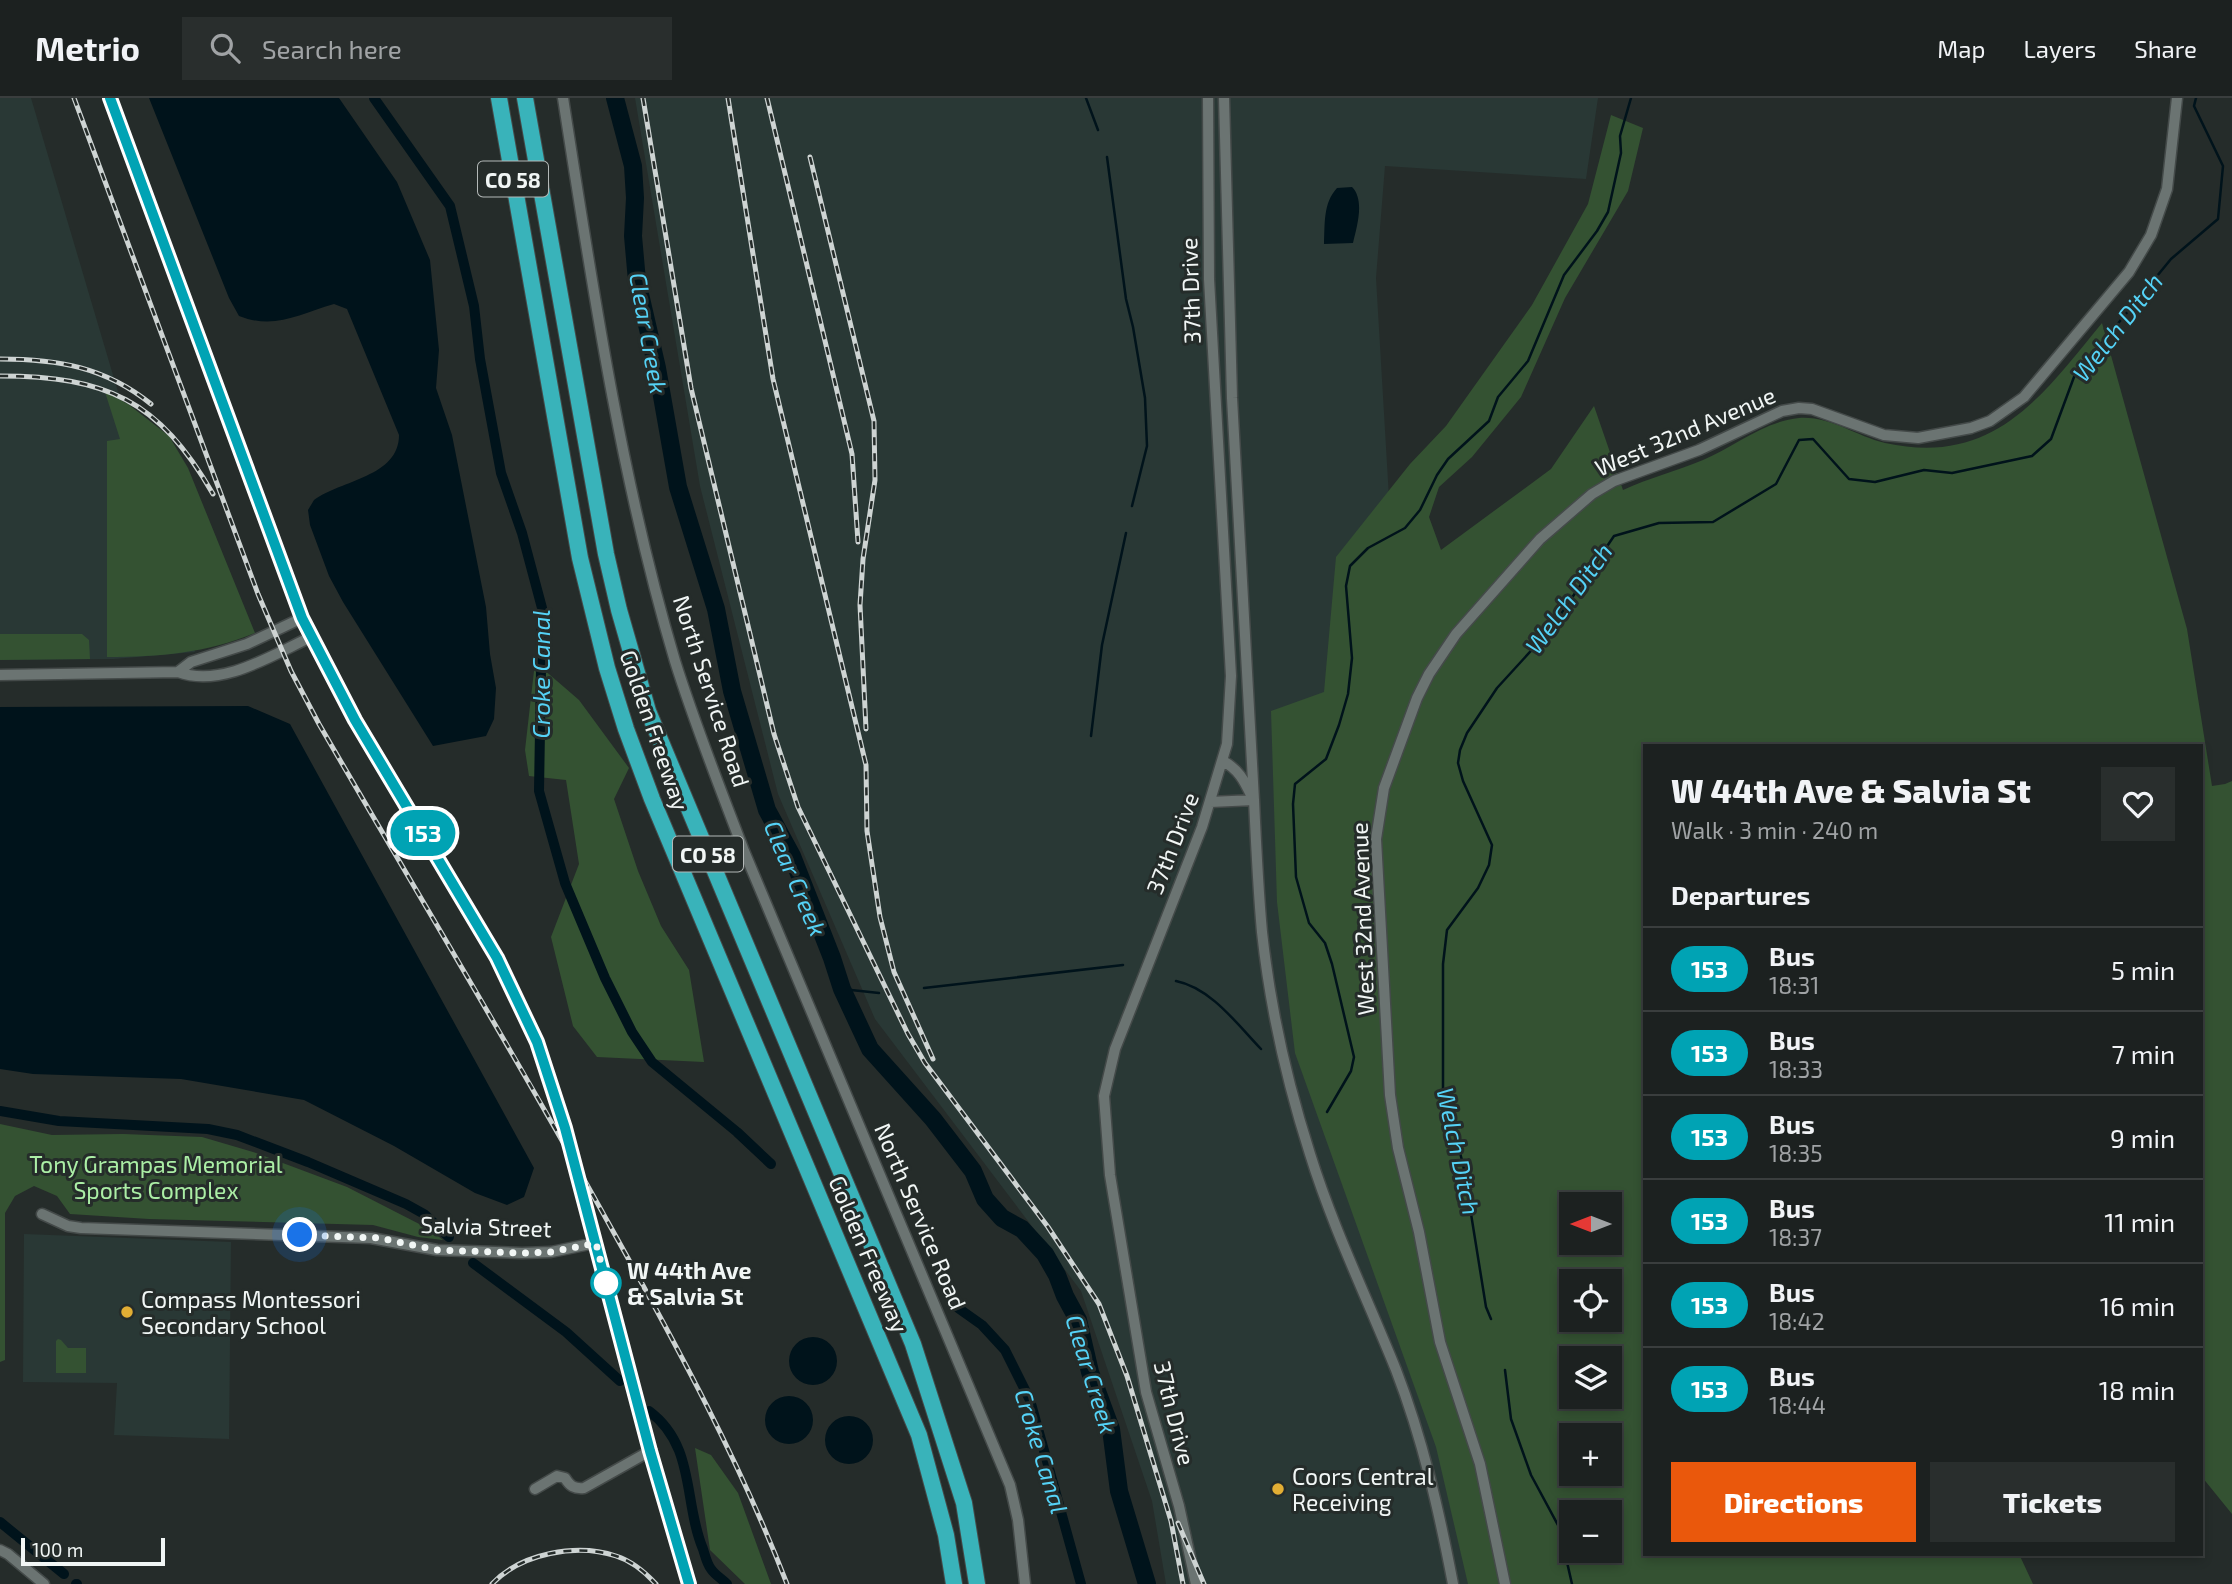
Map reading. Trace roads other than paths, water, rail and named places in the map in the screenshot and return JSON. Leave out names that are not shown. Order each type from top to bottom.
[{"type":"highway","points":[[487,98],[526,261]]},
{"type":"highway","name":"Golden Freeway","points":[[499,98],[580,558],[607,668],[652,799],[919,1434],[946,1535],[954,1584]]},
{"type":"highway","name":"Golden Freeway","points":[[526,98],[606,554],[640,687],[913,1345],[964,1503],[977,1584]]},
{"type":"street","points":[[110,98],[302,618],[347,707],[475,920],[526,1014],[559,1109],[650,1451],[689,1584]]},
{"type":"street","name":"North Service Road","points":[[563,98],[616,411],[638,517],[675,660],[744,851],[1010,1485],[1018,1520],[1025,1584]]},
{"type":"street","name":"37th Drive","points":[[1196,1584],[1179,1506],[1146,1392],[1110,1175],[1104,1096],[1115,1049],[1210,802],[1228,734],[1231,676],[1209,279],[1208,98]]},
{"type":"street","points":[[1224,98],[1232,398],[1262,933],[1273,1005],[1310,1156],[1396,1372],[1426,1458],[1453,1584]]},
{"type":"street","name":"West 32nd Avenue","points":[[1505,1584],[1480,1464],[1440,1342],[1390,1095],[1376,839],[1384,788],[1417,698],[1429,674],[1456,634],[1532,548],[1560,519],[1614,481],[1699,450],[1782,411],[1812,408],[1884,435],[1918,438],[1971,428],[1990,421],[2015,404],[2044,376],[2129,272],[2151,235],[2166,189],[2177,98]]},
{"type":"street","points":[[178,672],[191,662],[247,644],[302,618]]},
{"type":"street","points":[[0,675],[178,672],[196,677],[218,675],[311,637]]},
{"type":"street","points":[[1223,761],[1243,778],[1254,800]]},
{"type":"street","points":[[1210,802],[1254,800]]},
{"type":"street","name":"Salvia Street","points":[[42,1214],[68,1226],[81,1228],[371,1238],[445,1250],[531,1253],[559,1251],[596,1243]]},
{"type":"street","points":[[535,1489],[557,1476],[565,1478],[576,1488],[584,1488],[650,1451]]},
{"type":"street","points":[[0,1550],[9,1554],[44,1584]]},
{"type":"water","points":[[149,98],[339,98],[397,182],[430,260],[439,350],[436,388],[452,435],[486,607],[496,688],[494,719],[486,736],[433,746],[343,602],[329,576],[310,525],[308,510],[314,500],[379,469],[390,460],[399,435],[347,309],[334,304],[276,321],[252,320],[239,316],[229,298]]},
{"type":"water","points":[[1352,187],[1359,206],[1353,243],[1324,244],[1329,200],[1337,188]]},
{"type":"water","points":[[248,706],[290,724],[534,1168],[524,1197],[507,1205],[475,1193],[394,1146],[304,1100],[181,1079],[33,1074],[0,1069],[0,707]]},
{"type":"water","points":[[813,1337],[830,1344],[837,1361],[830,1378],[813,1385],[796,1378],[789,1361],[796,1344]]},
{"type":"water","points":[[789,1396],[806,1403],[813,1420],[806,1437],[789,1444],[772,1437],[765,1420],[772,1403]]},
{"type":"water","points":[[849,1416],[866,1423],[873,1440],[866,1457],[849,1464],[832,1457],[825,1440],[832,1423]]},
{"type":"waterway","name":"Croke Canal","points":[[374,98],[450,206],[474,306],[480,359],[501,473],[522,533],[542,608],[539,791],[565,883],[605,978],[632,1032],[652,1062],[737,1132],[771,1164]]},
{"type":"waterway","name":"Clear Creek","points":[[615,98],[633,166],[633,236],[637,281],[657,368],[678,487],[716,609],[732,691],[767,810],[792,856],[842,989],[870,1049],[933,1119],[973,1171],[985,1199],[1002,1218],[1022,1229],[1045,1254],[1057,1275],[1078,1320],[1090,1372],[1111,1429],[1119,1491],[1147,1584]]},
{"type":"waterway","points":[[1086,98],[1098,130]]},
{"type":"waterway","points":[[1327,1112],[1351,1071],[1354,1057],[1332,964],[1325,943],[1309,923],[1296,877],[1293,804],[1295,784],[1326,759],[1348,694],[1352,658],[1346,586],[1350,566],[1368,548],[1405,528],[1420,510],[1448,459],[1489,421],[1498,397],[1528,361],[1564,275],[1608,212],[1621,153],[1620,136],[1631,98]]},
{"type":"waterway","name":"Welch Ditch","points":[[1491,1319],[1486,1307],[1463,1164],[1443,1090],[1443,964],[1447,930],[1478,888],[1489,865],[1492,845],[1463,781],[1458,763],[1467,733],[1497,688],[1550,630],[1614,536],[1659,523],[1713,522],[1776,484],[1799,440],[1813,439],[1849,479],[1875,482],[1924,470],[1952,473],[2032,456],[2051,439],[2074,377],[2171,259],[2218,219],[2223,166],[2194,106],[2196,98]]},
{"type":"waterway","points":[[1107,157],[1126,299],[1145,398],[1147,446],[1132,506]]},
{"type":"waterway","points":[[1091,736],[1102,645],[1126,533]]},
{"type":"waterway","points":[[924,988],[1123,965]]},
{"type":"waterway","points":[[1176,981],[1189,985],[1212,999],[1261,1049]]},
{"type":"waterway","points":[[842,989],[879,993]]},
{"type":"waterway","points":[[0,1111],[59,1121],[208,1129],[237,1135],[406,1204],[424,1214],[449,1237]]},
{"type":"waterway","points":[[473,1263],[566,1332],[620,1381]]},
{"type":"waterway","name":"Croke Canal","points":[[951,1303],[982,1325],[1005,1350],[1030,1400],[1081,1584]]},
{"type":"waterway","name":"Welch Ditch","points":[[1505,1370],[1511,1419],[1531,1475],[1559,1527],[1572,1584]]},
{"type":"waterway","points":[[649,1411],[664,1425],[674,1441],[686,1475],[697,1531],[706,1559],[713,1571],[727,1584]]},
{"type":"waterway","points":[[0,1522],[64,1574]]},
{"type":"railway","points":[[74,98],[258,594],[291,671],[319,724],[542,1105],[661,1318],[728,1449],[787,1584]]},
{"type":"railway","points":[[643,98],[691,388],[774,734],[798,807],[908,1034],[925,1063],[1048,1227],[1099,1304],[1127,1376],[1171,1521],[1183,1584]]},
{"type":"railway","points":[[728,98],[773,379],[866,765],[867,831],[880,917],[894,972],[933,1059]]},
{"type":"railway","points":[[767,98],[852,454],[858,542]]},
{"type":"railway","points":[[810,157],[874,421],[875,480],[863,559],[860,605],[866,729]]},
{"type":"railway","points":[[0,359],[61,363],[80,368],[116,381],[151,404]]},
{"type":"railway","points":[[0,376],[70,381],[126,400],[150,415],[172,436],[193,462],[213,494]]},
{"type":"railway","points":[[1178,1523],[1204,1584]]},
{"type":"railway","points":[[492,1584],[518,1565],[534,1558],[567,1551],[601,1552],[622,1558],[638,1567],[656,1584]]},
{"type":"place","name":"W 44th Ave & Salvia St","points":[[606,1283]]},
{"type":"place","name":"Compass Montessori Secondary School","points":[[127,1312]]},
{"type":"place","name":"Coors Central Receiving","points":[[1278,1489]]},
{"type":"park label","name":"Tony Grampas Memorial Sports Complex","points":[[156,1177]]}]
